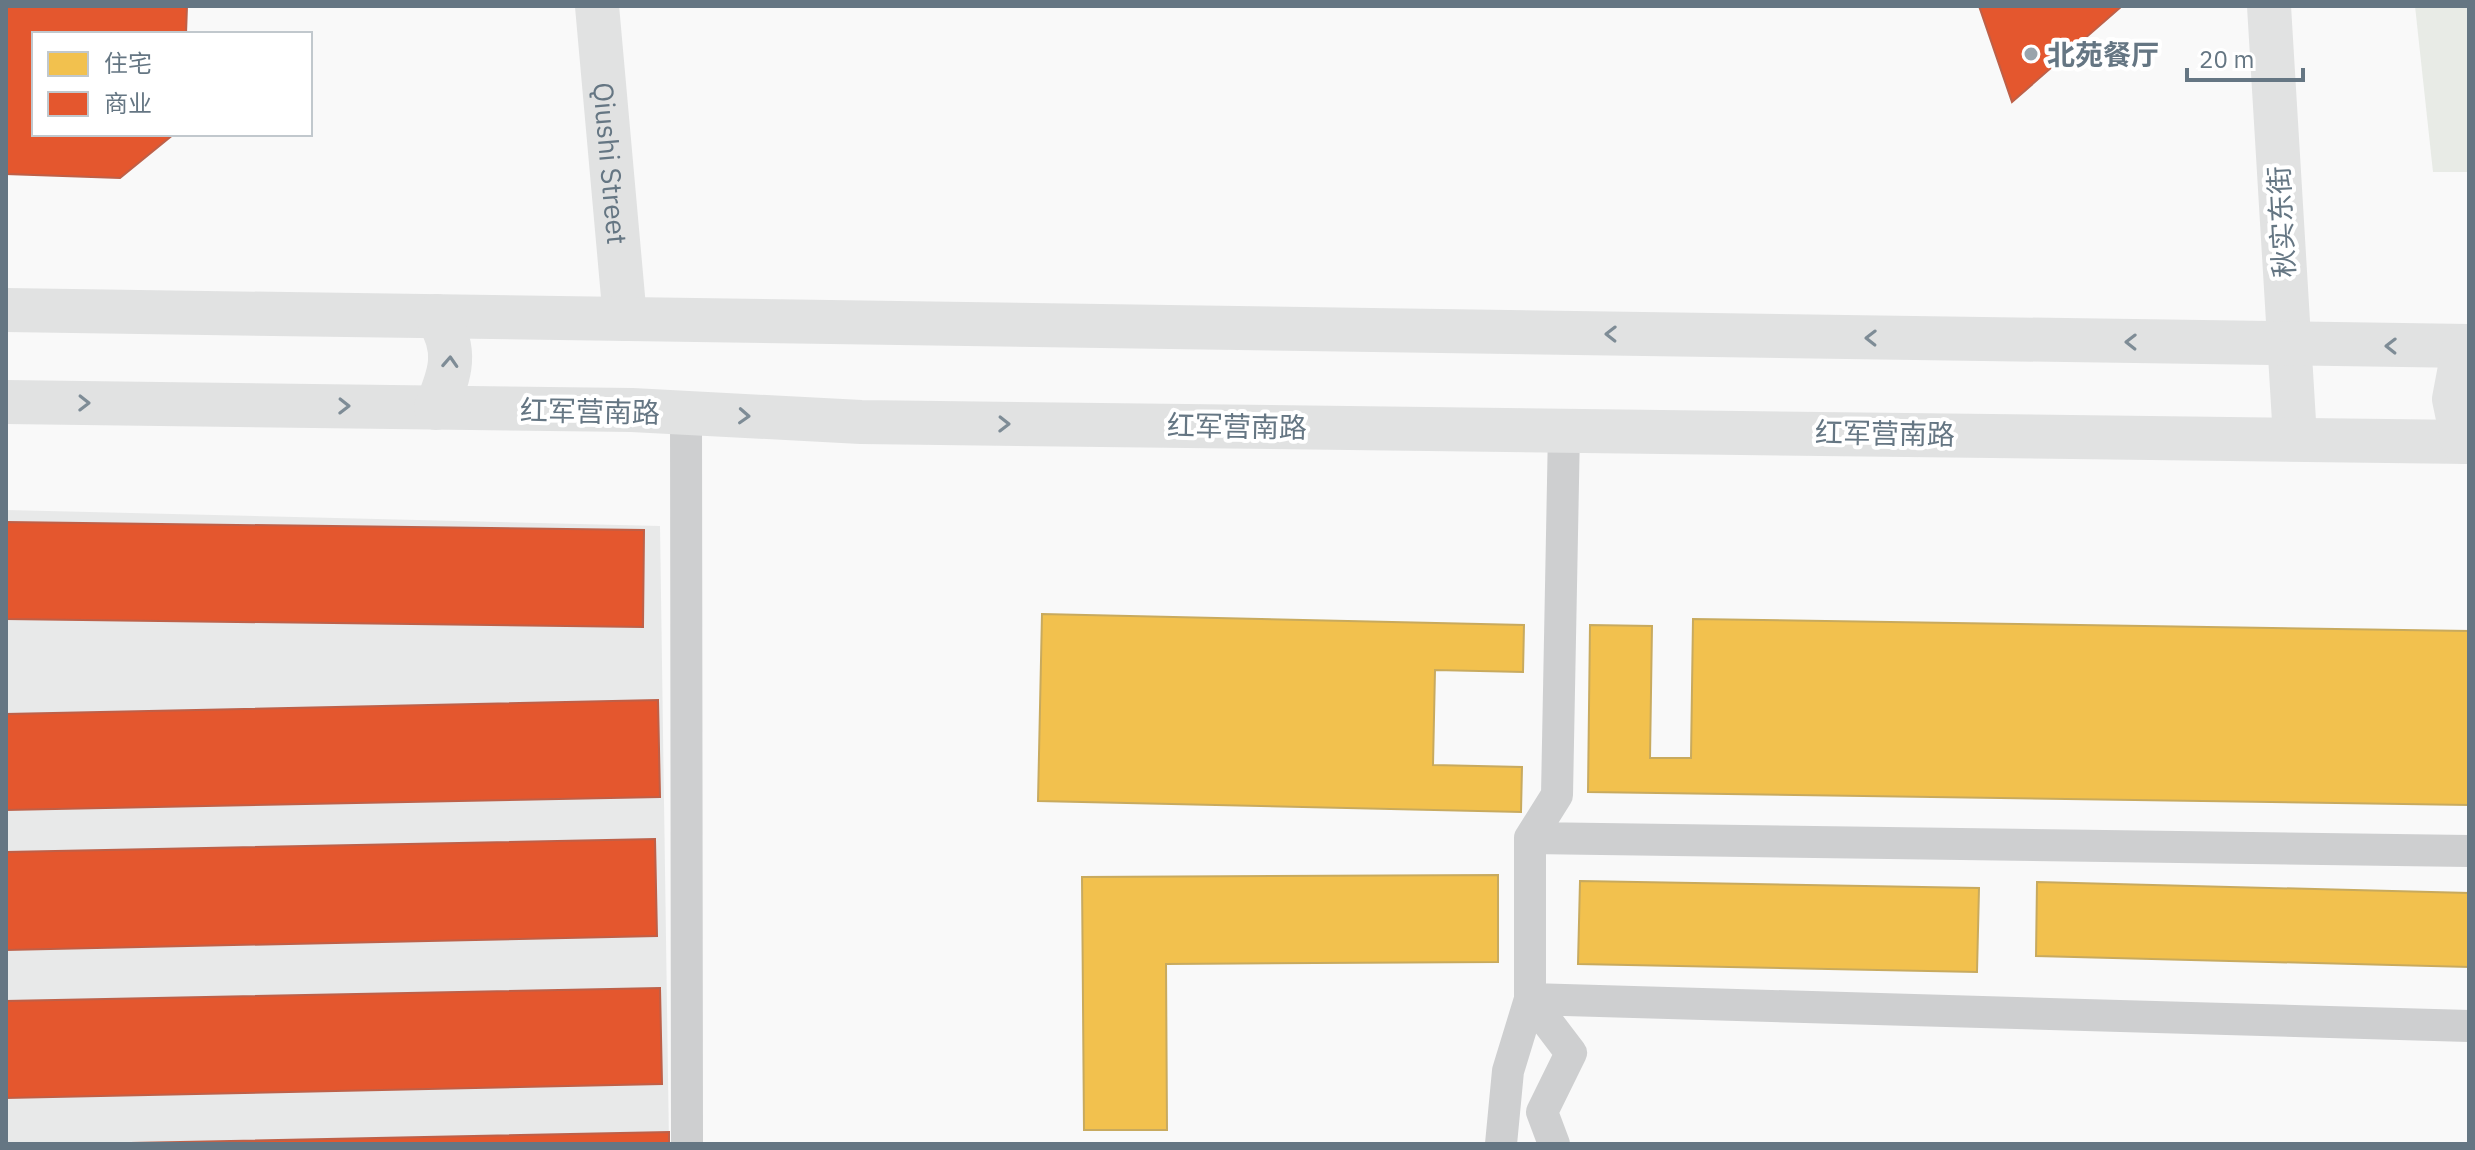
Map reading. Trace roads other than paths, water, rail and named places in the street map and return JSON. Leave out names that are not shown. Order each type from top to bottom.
[{"type":"main road","name":"Qiushi Street","points":[[597,6],[625,319]]},
{"type":"main road","name":"秋实东街","points":[[2269,6],[2295,438]]},
{"type":"main road","points":[[6,310],[2466,346],[2454,399],[2466,442]]},
{"type":"main road","points":[[436,408],[449,377],[451,349],[446,331],[437,316]]},
{"type":"main road","name":"红军营南路","points":[[6,402],[686,413],[861,422],[2466,442]]},
{"type":"street","points":[[686,413],[687,1144]]},
{"type":"street","points":[[1501,1144],[1508,1071],[1530,999],[1530,838],[1557,795],[1564,430]]},
{"type":"street","points":[[1530,838],[2469,851]]},
{"type":"street","points":[[1530,999],[2469,1026]]},
{"type":"street","points":[[1530,999],[1571,1053],[1542,1112],[1554,1144]]},
{"type":"place","name":"北苑餐厅","points":[[2031,54]]}]
